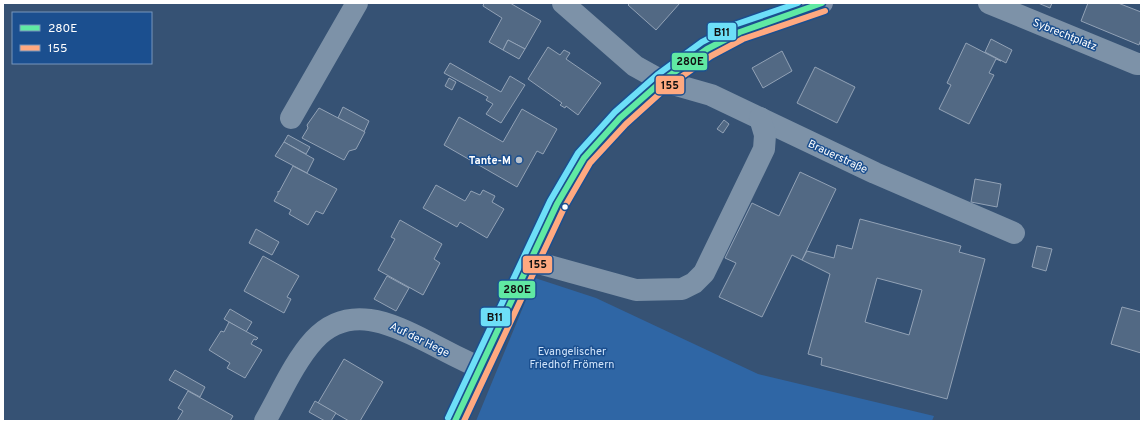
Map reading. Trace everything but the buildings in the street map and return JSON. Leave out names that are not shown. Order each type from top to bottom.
[{"type":"main road","points":[[455,421],[557,204],[584,158],[620,118],[662,81],[707,48],[740,32],[822,3]]},
{"type":"street","points":[[291,118],[357,3]]},
{"type":"street","name":"Brauerstraße","points":[[564,3],[635,66],[662,81],[711,95],[874,173],[1014,233]]},
{"type":"street","name":"Sybrechtplatz","points":[[988,3],[1137,64],[1141,64]]},
{"type":"street","points":[[531,261],[636,290],[682,289],[694,283],[704,273],[764,149],[765,135],[760,118]]},
{"type":"street","name":"Auf der Hege","points":[[265,421],[301,357],[314,340],[329,328],[345,321],[360,319],[373,320],[397,326],[480,368]]},
{"type":"green space","name":"Evangelischer Friedhof Frömern","points":[[535,278],[596,298],[758,374],[934,416],[932,421],[476,421]]},
{"type":"transit line","name":"B11","points":[[448,418],[550,201],[578,153],[615,112],[657,75],[702,42],[737,24],[798,3]]},
{"type":"transit line","name":"280E","points":[[455,421],[557,204],[584,158],[620,118],[662,81],[707,49],[740,32],[822,3]]},
{"type":"transit line","name":"155","points":[[464,421],[564,208],[590,163],[626,124],[667,87],[711,56],[743,39],[825,11]]},
{"type":"place","name":"Tante-M","points":[[519,160]]}]
